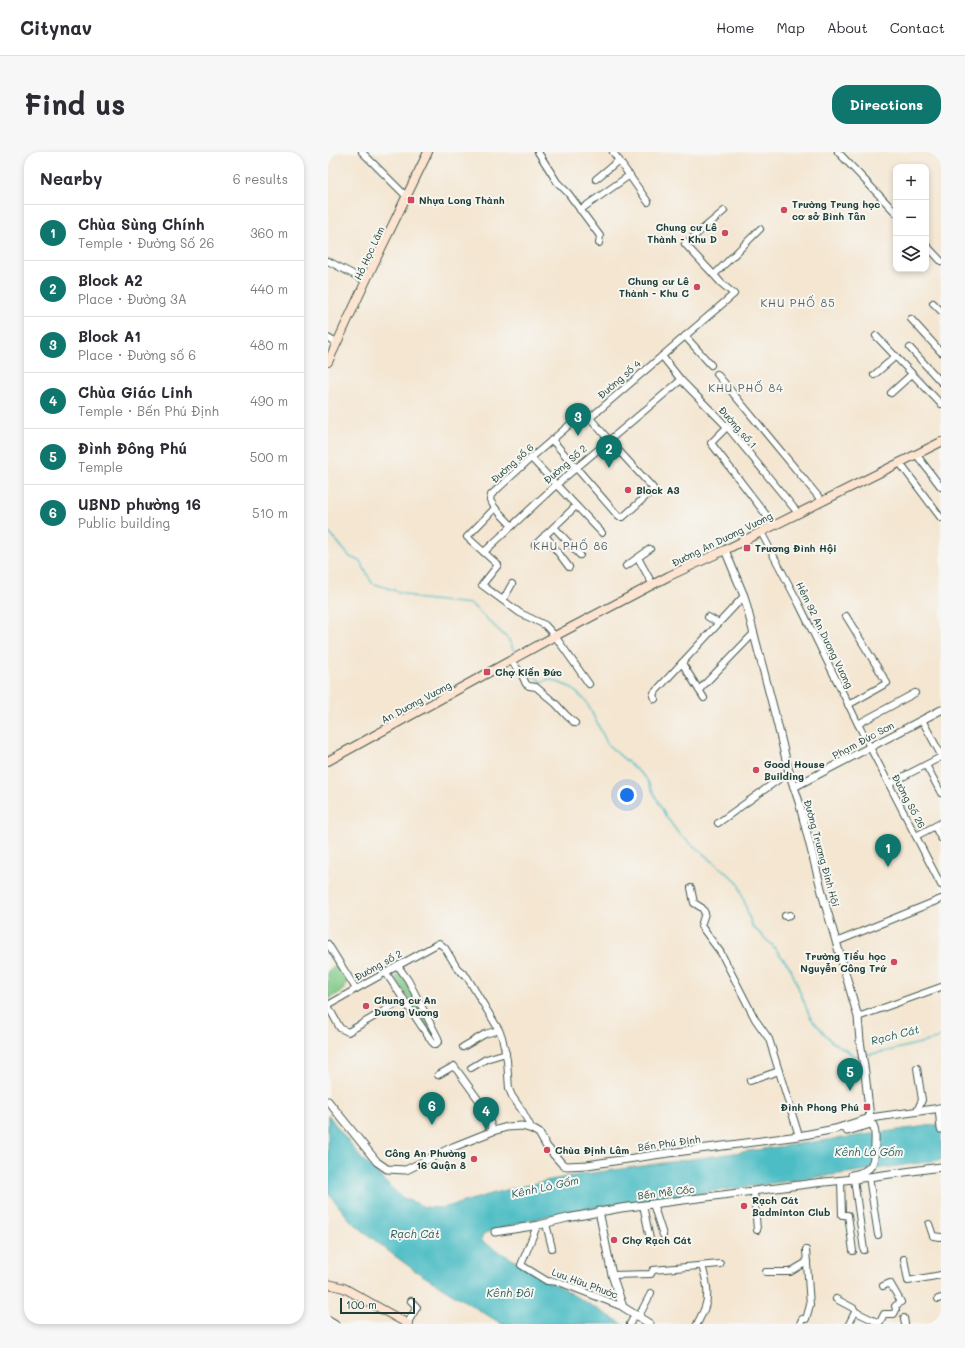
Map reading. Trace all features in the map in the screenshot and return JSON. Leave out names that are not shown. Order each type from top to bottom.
[{"type":"main road","name":"Hồ Học Lãm","points":[[328,362],[407,197],[426,153]]},
{"type":"main road","name":"Đường An Dương Vương","points":[[512,660],[669,576],[725,550],[941,442]]},
{"type":"main road","name":"An Dương Vương","points":[[328,761],[512,660]]},
{"type":"main road","points":[[328,1284],[344,1288],[407,1324]]},
{"type":"street","points":[[362,152],[407,197]]},
{"type":"street","points":[[538,152],[557,182],[568,193],[600,236],[599,243]]},
{"type":"street","points":[[613,152],[648,202]]},
{"type":"street","points":[[838,152],[893,210]]},
{"type":"street","points":[[596,179],[619,160]]},
{"type":"street","points":[[580,210],[630,175]]},
{"type":"street","points":[[724,210],[685,244],[714,276],[760,229]]},
{"type":"street","points":[[929,248],[941,261]]},
{"type":"street","points":[[328,261],[366,281]]},
{"type":"street","name":"Đường số 4","points":[[590,418],[734,294],[714,276]]},
{"type":"street","points":[[933,303],[941,310]]},
{"type":"street","points":[[911,319],[941,352]]},
{"type":"street","points":[[685,336],[711,366]]},
{"type":"street","points":[[876,336],[941,404]]},
{"type":"street","points":[[328,338],[337,343]]},
{"type":"street","points":[[910,348],[941,382]]},
{"type":"street","name":"Đường số 1","points":[[662,356],[681,380],[727,427],[798,513]]},
{"type":"street","points":[[874,375],[896,356]]},
{"type":"street","points":[[717,374],[822,501]]},
{"type":"street","points":[[891,393],[912,374]]},
{"type":"street","name":"Đường Số 2","points":[[484,552],[556,485],[681,380]]},
{"type":"street","name":"Đường số 6","points":[[495,508],[490,500],[491,495],[581,415],[590,418]]},
{"type":"street","points":[[552,440],[619,517],[623,517],[654,490],[654,488],[590,418]]},
{"type":"street","points":[[727,427],[711,443],[774,525]]},
{"type":"street","points":[[916,454],[941,487]]},
{"type":"street","points":[[531,458],[602,533]]},
{"type":"street","points":[[899,462],[941,518]]},
{"type":"street","points":[[535,545],[576,506]]},
{"type":"street","points":[[512,526],[495,508],[467,537],[498,565],[482,585],[520,613],[545,625],[555,636],[589,684]]},
{"type":"street","points":[[554,527],[580,555]]},
{"type":"street","name":"Hẻm 92 An Dương Vương","points":[[761,532],[799,604],[870,748]]},
{"type":"street","points":[[545,535],[569,567]]},
{"type":"street","points":[[626,566],[650,549]]},
{"type":"street","name":"Đường Trương Đình Hội","points":[[725,550],[744,596],[789,772],[858,1017],[870,1118]]},
{"type":"street","points":[[638,558],[653,585]]},
{"type":"street","points":[[503,600],[512,584]]},
{"type":"street","points":[[654,696],[682,663],[744,596]]},
{"type":"street","points":[[846,616],[887,683],[848,705]]},
{"type":"street","points":[[708,618],[719,623]]},
{"type":"street","points":[[699,690],[754,633]]},
{"type":"street","points":[[512,660],[521,673],[526,684],[536,687],[576,723]]},
{"type":"street","points":[[682,663],[704,698]]},
{"type":"street","points":[[858,724],[915,693]]},
{"type":"street","name":"Phạm Đức Sơn","points":[[794,787],[941,710]]},
{"type":"street","points":[[889,784],[941,756],[922,720]]},
{"type":"street","name":"Đường Số 26","points":[[870,748],[941,885]]},
{"type":"street","points":[[926,765],[941,793]]},
{"type":"street","points":[[718,823],[789,772]]},
{"type":"street","points":[[916,836],[938,825],[941,838]]},
{"type":"street","points":[[691,888],[694,904],[702,908],[705,913],[701,926],[721,953],[756,1019],[769,1039],[799,1136]]},
{"type":"street","points":[[836,942],[941,899]]},
{"type":"street","name":"Đường số 2","points":[[404,999],[348,1032],[340,1028],[328,1006],[439,943],[445,948],[457,968],[467,977],[498,1030]]},
{"type":"street","points":[[328,944],[356,989]]},
{"type":"street","points":[[386,972],[432,1042],[434,1044],[439,1043],[438,1038],[408,980],[398,966]]},
{"type":"street","points":[[858,1017],[941,987]]},
{"type":"street","points":[[463,1047],[484,1034],[498,1030],[506,1053],[509,1089],[532,1129]]},
{"type":"street","points":[[470,1068],[486,1059],[506,1053]]},
{"type":"street","points":[[438,1076],[454,1066],[483,1106],[493,1131]]},
{"type":"street","points":[[917,1068],[922,1100],[917,1112]]},
{"type":"street","points":[[750,1081],[779,1071]]},
{"type":"street","points":[[328,1101],[377,1162],[387,1169],[406,1170],[453,1147],[507,1127],[522,1126],[532,1129]]},
{"type":"street","points":[[940,1108],[941,1129]]},
{"type":"street","name":"Bến Phú Định","points":[[532,1129],[539,1134],[563,1165],[587,1165],[799,1136],[834,1129],[870,1118],[940,1108]]},
{"type":"street","points":[[834,1129],[839,1133],[870,1124],[872,1124],[875,1128],[875,1159],[869,1168],[853,1177],[864,1250]]},
{"type":"street","name":"Bến Mễ Cốc","points":[[495,1232],[537,1226],[599,1211],[814,1183],[840,1181],[844,1176],[869,1177],[941,1167]]},
{"type":"street","points":[[869,1177],[878,1235]]},
{"type":"street","points":[[840,1181],[842,1215],[848,1215],[853,1251]]},
{"type":"street","points":[[754,1192],[757,1230]]},
{"type":"street","points":[[653,1204],[663,1235]]},
{"type":"street","points":[[643,1205],[650,1239]]},
{"type":"street","name":"Lưu Hữu Phước","points":[[599,1211],[612,1275],[623,1308]]},
{"type":"street","points":[[546,1224],[552,1248]]},
{"type":"street","points":[[929,1224],[934,1236],[941,1237]]},
{"type":"street","name":"Lưu Hữu Phước","points":[[537,1226],[521,1265],[547,1281],[559,1282],[623,1308],[650,1324]]},
{"type":"street","points":[[800,1324],[802,1319],[806,1319],[810,1305],[806,1250]]},
{"type":"street","points":[[904,1259],[908,1281],[941,1275]]},
{"type":"street","points":[[766,1272],[790,1272],[807,1262]]},
{"type":"street","points":[[612,1275],[652,1274],[653,1270],[720,1264]]},
{"type":"street","points":[[697,1324],[706,1306],[707,1280],[702,1266]]},
{"type":"street","points":[[836,1299],[856,1312],[880,1322],[884,1314],[894,1314],[896,1310],[895,1306],[901,1302],[890,1283],[883,1286]]},
{"type":"street","points":[[630,1324],[651,1292]]},
{"type":"street","points":[[407,1324],[417,1307],[411,1301]]},
{"type":"street","points":[[849,1324],[856,1312]]},
{"type":"street","points":[[328,1320],[335,1324]]},
{"type":"green space","points":[[337,965],[345,977],[346,985],[341,992],[328,999],[328,971]]},
{"type":"green space","points":[[399,974],[402,975],[436,1040],[395,977]]},
{"type":"water","points":[[328,1115],[361,1158],[394,1190],[403,1198],[425,1207],[443,1208],[498,1192],[550,1180],[585,1174],[941,1124],[941,1160],[599,1207],[547,1216],[490,1231],[483,1234],[481,1241],[623,1324],[502,1324],[414,1270],[350,1220],[328,1193]]},
{"type":"waterway","points":[[328,532],[350,557],[360,561],[372,583],[421,599],[471,604],[509,640],[516,655]]},
{"type":"waterway","points":[[518,660],[522,668],[542,682],[549,679],[570,687],[586,701],[608,745],[646,778],[665,815],[679,834],[738,882],[752,926],[772,945],[790,967],[810,1017],[831,1041],[855,1056],[859,1056]]},
{"type":"waterway","name":"Rạch Cát","points":[[865,1055],[937,1039],[941,1036]]},
{"type":"place","name":"Nhựa Long Thành","points":[[411,200]]},
{"type":"place","name":"Trường Trung học cơ sở Bình Tân","points":[[784,210]]},
{"type":"place","name":"Chung cư Lê Thành - Khu D","points":[[725,233]]},
{"type":"place","name":"Chung cư Lê Thành - Khu C","points":[[697,287]]},
{"type":"place","name":"Block A1","points":[[578,436]]},
{"type":"place","name":"Block A2","points":[[609,468]]},
{"type":"place","name":"Block A3","points":[[628,490]]},
{"type":"place","name":"Trương Đình Hội","points":[[747,548]]},
{"type":"place","name":"Chợ Kiến Đức","points":[[487,672]]},
{"type":"place","name":"Good House Building","points":[[756,770]]},
{"type":"place","name":"Chùa Sùng Chính","points":[[888,867]]},
{"type":"place","name":"Trường Tiểu học Nguyễn Công Trứ","points":[[894,962]]},
{"type":"place","name":"Chung cư An Dương Vương","points":[[366,1006]]},
{"type":"place","name":"Đình Đông Phú","points":[[850,1091]]},
{"type":"place","name":"Đình Phong Phú","points":[[867,1107]]},
{"type":"place","name":"UBND phường 16","points":[[432,1125]]},
{"type":"place","name":"Chùa Giác Linh","points":[[486,1130]]},
{"type":"place","name":"Chùa Định Lâm","points":[[547,1150]]},
{"type":"place","name":"Công An Phường 16 Quận 8","points":[[474,1159]]},
{"type":"place","name":"Rạch Cát Badminton Club","points":[[744,1206]]},
{"type":"place","name":"Chợ Rạch Cát","points":[[614,1240]]},
{"type":"district","name":"KHU PHỐ 85","points":[[798,303]]},
{"type":"district","name":"KHU PHỐ 84","points":[[746,388]]},
{"type":"district","name":"KHU PHỐ 86","points":[[571,546]]},
{"type":"water label","name":"Kênh Lò Gốm","points":[[869,1152]]},
{"type":"water label","name":"Kênh Lò Gốm","points":[[545,1187]]},
{"type":"water label","name":"Kênh Đôi","points":[[510,1293]]}]
